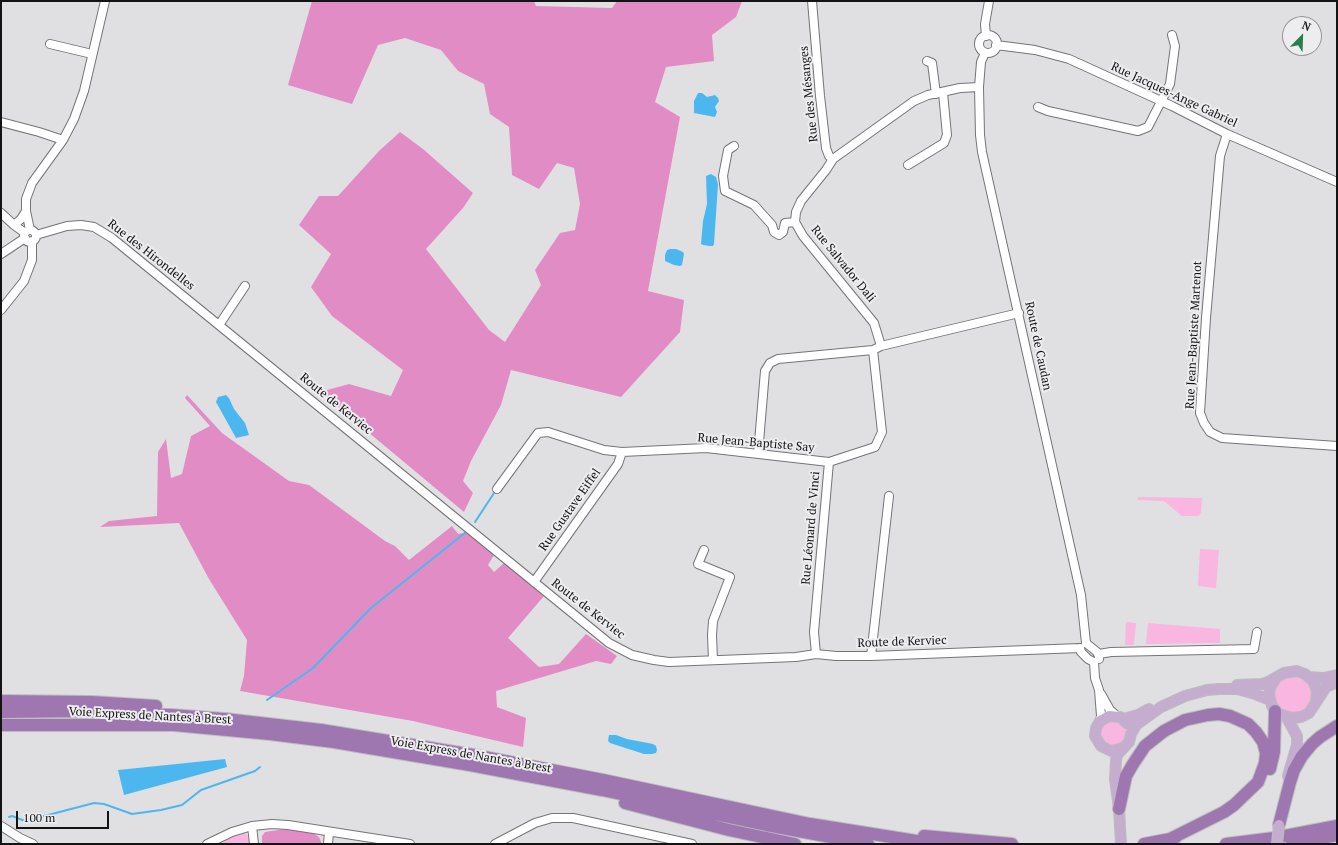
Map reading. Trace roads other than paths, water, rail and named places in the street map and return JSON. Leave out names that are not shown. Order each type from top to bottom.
[{"type":"highway","points":[[1,701],[129,704],[208,711],[225,719]]},
{"type":"highway","points":[[1144,844],[1170,839],[1220,818],[1236,807],[1259,785],[1270,768],[1274,752],[1273,705]]},
{"type":"highway","name":"Voie Express de Nantes à Brest","points":[[1,712],[108,712],[225,719],[344,733],[471,754],[603,780],[810,824],[935,844]]},
{"type":"highway","points":[[1119,809],[1126,776],[1146,746],[1164,731],[1184,720],[1219,714],[1230,716],[1248,724],[1260,737],[1266,753],[1265,763],[1258,782],[1234,805],[1224,812],[1170,839]]},
{"type":"highway","name":"Voie Express de Nantes à Brest","points":[[1,725],[174,725],[334,742],[397,752],[602,790],[766,825],[868,844]]},
{"type":"highway","points":[[1279,825],[1294,770],[1302,756],[1320,737],[1337,726]]},
{"type":"highway","points":[[526,776],[542,783],[729,830],[795,844]]},
{"type":"highway","points":[[810,824],[826,822],[929,837],[1012,844]]},
{"type":"highway","points":[[1226,844],[1280,837],[1337,826]]},
{"type":"highway","points":[[1298,843],[1337,835]]},
{"type":"main road","points":[[1123,748],[1112,751],[1101,746],[1096,740],[1095,732],[1100,721],[1110,716],[1120,717],[1138,715],[1174,696],[1194,689],[1219,685],[1262,684],[1284,673],[1292,671],[1301,672],[1309,677],[1315,686],[1317,696],[1316,701]]},
{"type":"main road","points":[[1309,677],[1323,678],[1337,675]]},
{"type":"main road","points":[[1273,705],[1270,688],[1276,678]]},
{"type":"main road","points":[[1288,718],[1296,718],[1305,715],[1312,709],[1326,687],[1337,682]]},
{"type":"main road","points":[[1121,844],[1116,760],[1117,755],[1129,742],[1136,725],[1161,707],[1185,696],[1229,688],[1245,690],[1273,705],[1288,718],[1297,736],[1297,745],[1280,807],[1277,844]]},
{"type":"main road","points":[[1120,717],[1129,726],[1131,734]]},
{"type":"street","points":[[1,310],[24,282],[32,260],[26,199],[32,183],[63,140],[76,112],[84,91],[105,1]]},
{"type":"street","name":"Rue des Mésanges","points":[[812,1],[826,148],[829,156],[833,158]]},
{"type":"street","name":"Route de Caudan","points":[[989,1],[985,24],[986,36],[981,39],[979,44],[980,49],[985,53],[981,62],[979,87],[980,135],[982,152],[1019,312],[1058,497],[1081,595],[1085,647]]},
{"type":"street","points":[[1038,107],[1048,111],[1138,131],[1148,128],[1170,84],[1175,46],[1172,35]]},
{"type":"street","points":[[985,53],[992,52],[996,45],[993,38],[986,36]]},
{"type":"street","points":[[50,44],[92,54]]},
{"type":"street","name":"Rue Jacques-Ange Gabriel","points":[[996,45],[1035,50],[1069,59],[1161,101],[1227,134],[1337,182]]},
{"type":"street","points":[[908,165],[944,143],[947,135],[932,63],[927,61]]},
{"type":"street","points":[[833,158],[914,101],[928,95],[960,88],[979,87]]},
{"type":"street","points":[[1,122],[63,140]]},
{"type":"street","name":"Rue Jean-Baptiste Martenot","points":[[1227,134],[1220,156],[1205,326],[1200,413],[1210,432],[1222,438],[1337,446]]},
{"type":"street","points":[[734,146],[728,150],[723,176],[725,191],[754,204],[772,225],[774,232],[779,235],[783,232],[785,223],[795,222]]},
{"type":"street","name":"Rue Salvador Dali","points":[[833,158],[826,170],[801,201],[796,212],[795,222],[803,236],[874,323],[877,348]]},
{"type":"street","points":[[14,225],[26,211]]},
{"type":"street","points":[[1,213],[14,225],[30,235]]},
{"type":"street","name":"Rue des Hirondelles","points":[[1,254],[30,235],[67,226],[81,225],[94,227],[107,234],[123,246],[219,325]]},
{"type":"street","points":[[219,325],[246,286]]},
{"type":"street","points":[[758,454],[765,371],[770,363],[778,359],[877,348],[1019,312]]},
{"type":"street","name":"Route de Kerviec","points":[[219,325],[534,582],[609,642],[632,656],[669,662],[796,657],[816,654],[836,656],[871,656],[1085,647]]},
{"type":"street","name":"Rue Léonard de Vinci","points":[[816,654],[814,632],[829,462],[875,447],[882,432],[877,348]]},
{"type":"street","name":"Rue Jean-Baptiste Say","points":[[497,489],[538,433],[548,432],[604,450],[622,452],[706,448],[829,462]]},
{"type":"street","name":"Rue Gustave Eiffel","points":[[534,582],[618,464],[622,452]]},
{"type":"street","points":[[871,656],[889,496]]},
{"type":"street","points":[[704,550],[698,564],[730,577],[713,621],[713,660]]},
{"type":"street","points":[[1085,647],[1098,654],[1111,652],[1254,649],[1257,632]]},
{"type":"street","points":[[1085,647],[1092,662],[1098,690],[1101,716],[1100,721]]},
{"type":"street","points":[[1092,662],[1099,660],[1098,654]]},
{"type":"street","points":[[1098,690],[1110,710],[1120,717]]},
{"type":"street","points":[[494,844],[535,823],[552,818],[573,818],[692,844]]},
{"type":"street","points":[[208,844],[232,832],[252,826],[288,825],[410,844]]},
{"type":"street","points":[[1,826],[33,844]]},
{"type":"street","points":[[252,826],[254,844]]},
{"type":"street","points":[[328,844],[329,832]]},
{"type":"water","points":[[698,93],[702,93],[707,97],[715,95],[718,98],[719,101],[715,107],[717,112],[715,117],[694,113],[694,101]]},
{"type":"water","points":[[711,174],[716,177],[718,184],[713,246],[701,244],[703,221],[707,204],[706,176]]},
{"type":"water","points":[[676,249],[683,252],[682,265],[674,265],[665,261],[667,250]]},
{"type":"water","points":[[226,395],[234,409],[245,423],[249,435],[236,438],[216,402],[218,397]]},
{"type":"water","points":[[609,735],[616,735],[627,739],[653,744],[656,746],[656,753],[644,754],[610,743],[608,741]]},
{"type":"water","points":[[225,759],[227,767],[124,795],[118,770]]},
{"type":"waterway","points":[[475,522],[496,490]]},
{"type":"waterway","points":[[267,700],[313,668],[371,608],[466,532]]},
{"type":"waterway","points":[[9,817],[12,816],[25,821],[94,803],[104,804],[132,814],[161,810],[182,805],[201,790],[255,771],[260,767]]}]
